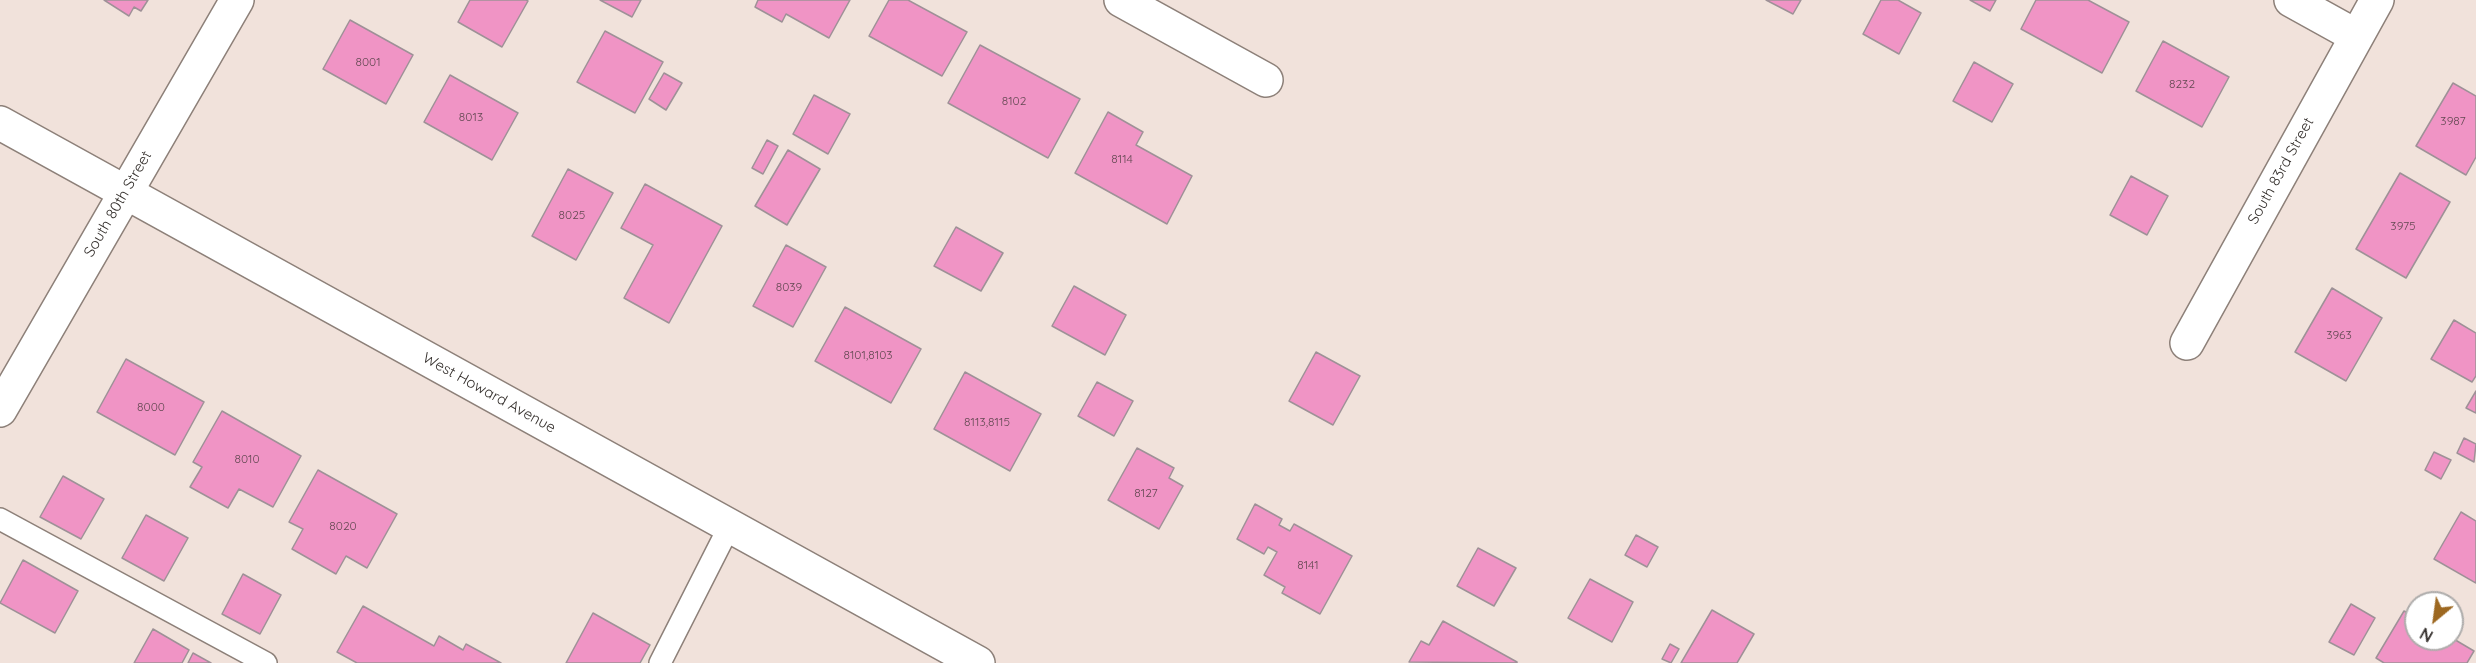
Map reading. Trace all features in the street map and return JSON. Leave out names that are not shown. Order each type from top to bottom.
[{"type":"street","name":"South 80th Street","points":[[0,410],[237,0]]},
{"type":"street","points":[[1121,0],[1266,80]]},
{"type":"street","points":[[2291,0],[2356,36]]},
{"type":"street","name":"South 83rd Street","points":[[2187,343],[2377,0]]},
{"type":"street","name":"West Howard Avenue","points":[[0,123],[978,663]]},
{"type":"lane","points":[[0,519],[267,663]]},
{"type":"lane","points":[[660,663],[730,525]]},
{"type":"building","points":[[104,0],[148,0],[141,11],[134,7],[129,16]]},
{"type":"building","points":[[470,0],[528,1],[502,47],[458,22]]},
{"type":"building","points":[[600,0],[641,0],[632,17]]},
{"type":"building","points":[[758,0],[850,0],[829,38],[786,14],[782,22],[755,7]]},
{"type":"building","points":[[889,0],[908,0],[967,32],[942,76],[869,36]]},
{"type":"building","points":[[1766,0],[1801,0],[1793,14]]},
{"type":"building","points":[[1881,0],[1898,0],[1921,13],[1899,54],[1863,34]]},
{"type":"building","points":[[1970,0],[1996,0],[1990,11]]},
{"type":"building","points":[[2036,0],[2088,0],[2129,22],[2102,73],[2021,29]]},
{"type":"building","points":[[350,20],[413,55],[386,104],[323,69]]},
{"type":"building","points":[[605,31],[663,62],[635,113],[577,82]]},
{"type":"building","points":[[2163,41],[2229,77],[2202,127],[2136,91]]},
{"type":"building","points":[[980,45],[1080,99],[1048,158],[948,103]]},
{"type":"building","points":[[1974,62],[2013,84],[1992,122],[1953,101]]},
{"type":"building","points":[[664,73],[682,83],[666,110],[649,99]]},
{"type":"building","points":[[450,75],[518,113],[492,160],[424,122]]},
{"type":"building","points":[[2453,83],[2476,96],[2476,157],[2466,175],[2416,146]]},
{"type":"building","points":[[814,95],[850,114],[828,154],[793,134]]},
{"type":"building","points":[[1108,112],[1143,132],[1136,145],[1192,176],[1167,224],[1075,173]]},
{"type":"building","points":[[767,140],[778,146],[763,174],[752,168]]},
{"type":"building","points":[[788,150],[820,169],[787,225],[755,206]]},
{"type":"building","points":[[568,169],[613,193],[576,260],[532,236]]},
{"type":"building","points":[[2400,173],[2450,202],[2406,278],[2356,249]]},
{"type":"building","points":[[2131,176],[2168,196],[2147,235],[2110,215]]},
{"type":"building","points":[[645,184],[722,226],[669,323],[624,298],[653,245],[621,228]]},
{"type":"building","points":[[956,227],[1003,253],[981,291],[934,266]]},
{"type":"building","points":[[786,245],[826,267],[793,327],[753,306]]},
{"type":"building","points":[[1074,286],[1126,315],[1105,355],[1052,326]]},
{"type":"building","points":[[2332,288],[2382,318],[2346,381],[2295,352]]},
{"type":"building","points":[[845,307],[921,349],[891,403],[815,361]]},
{"type":"building","points":[[2454,320],[2476,333],[2476,376],[2472,382],[2431,359]]},
{"type":"building","points":[[1316,352],[1360,376],[1333,425],[1289,401]]},
{"type":"building","points":[[126,359],[204,402],[175,455],[97,412]]},
{"type":"building","points":[[965,372],[1041,414],[1010,471],[934,429]]},
{"type":"building","points":[[1097,382],[1133,401],[1114,436],[1078,416]]},
{"type":"building","points":[[2476,391],[2476,413],[2466,408]]},
{"type":"building","points":[[222,411],[301,456],[273,507],[239,489],[228,508],[190,487],[202,467],[193,462]]},
{"type":"building","points":[[2464,438],[2476,444],[2474,462],[2457,453]]},
{"type":"building","points":[[1137,448],[1174,468],[1169,478],[1183,486],[1159,529],[1108,500]]},
{"type":"building","points":[[2434,452],[2451,460],[2441,479],[2425,470]]},
{"type":"building","points":[[318,470],[397,514],[367,568],[346,556],[336,574],[292,549],[303,529],[289,522]]},
{"type":"building","points":[[63,476],[104,499],[81,539],[40,517]]},
{"type":"building","points":[[1255,504],[1282,519],[1279,525],[1290,531],[1294,524],[1352,556],[1320,614],[1282,593],[1285,587],[1264,575],[1277,552],[1268,547],[1264,554],[1237,539]]},
{"type":"building","points":[[2461,512],[2476,521],[2476,583],[2434,559]]},
{"type":"building","points":[[146,515],[188,538],[164,581],[122,558]]},
{"type":"building","points":[[1636,535],[1658,547],[1647,567],[1625,555]]},
{"type":"building","points":[[1478,548],[1516,568],[1494,606],[1457,586]]},
{"type":"building","points":[[23,560],[78,591],[55,633],[0,603]]},
{"type":"building","points":[[243,574],[281,595],[260,634],[222,614]]},
{"type":"building","points":[[1590,579],[1633,602],[1612,642],[1568,618]]},
{"type":"building","points":[[2351,604],[2375,618],[2354,655],[2329,642]]},
{"type":"building","points":[[363,606],[434,646],[439,636],[463,650],[466,644],[501,663],[357,663],[337,652]]},
{"type":"building","points":[[1712,610],[1754,634],[1737,663],[1681,663]]},
{"type":"building","points":[[2404,611],[2404,651],[2464,651],[2464,645],[2474,651],[2467,663],[2384,663],[2376,658]]},
{"type":"building","points":[[593,613],[650,645],[640,663],[566,663]]},
{"type":"building","points":[[1443,621],[1517,663],[1409,662],[1421,641],[1429,645]]},
{"type":"building","points":[[153,629],[189,650],[182,663],[134,663]]},
{"type":"building","points":[[1670,644],[1679,649],[1671,663],[1662,659]]},
{"type":"building","points":[[193,653],[211,663],[188,663]]}]
